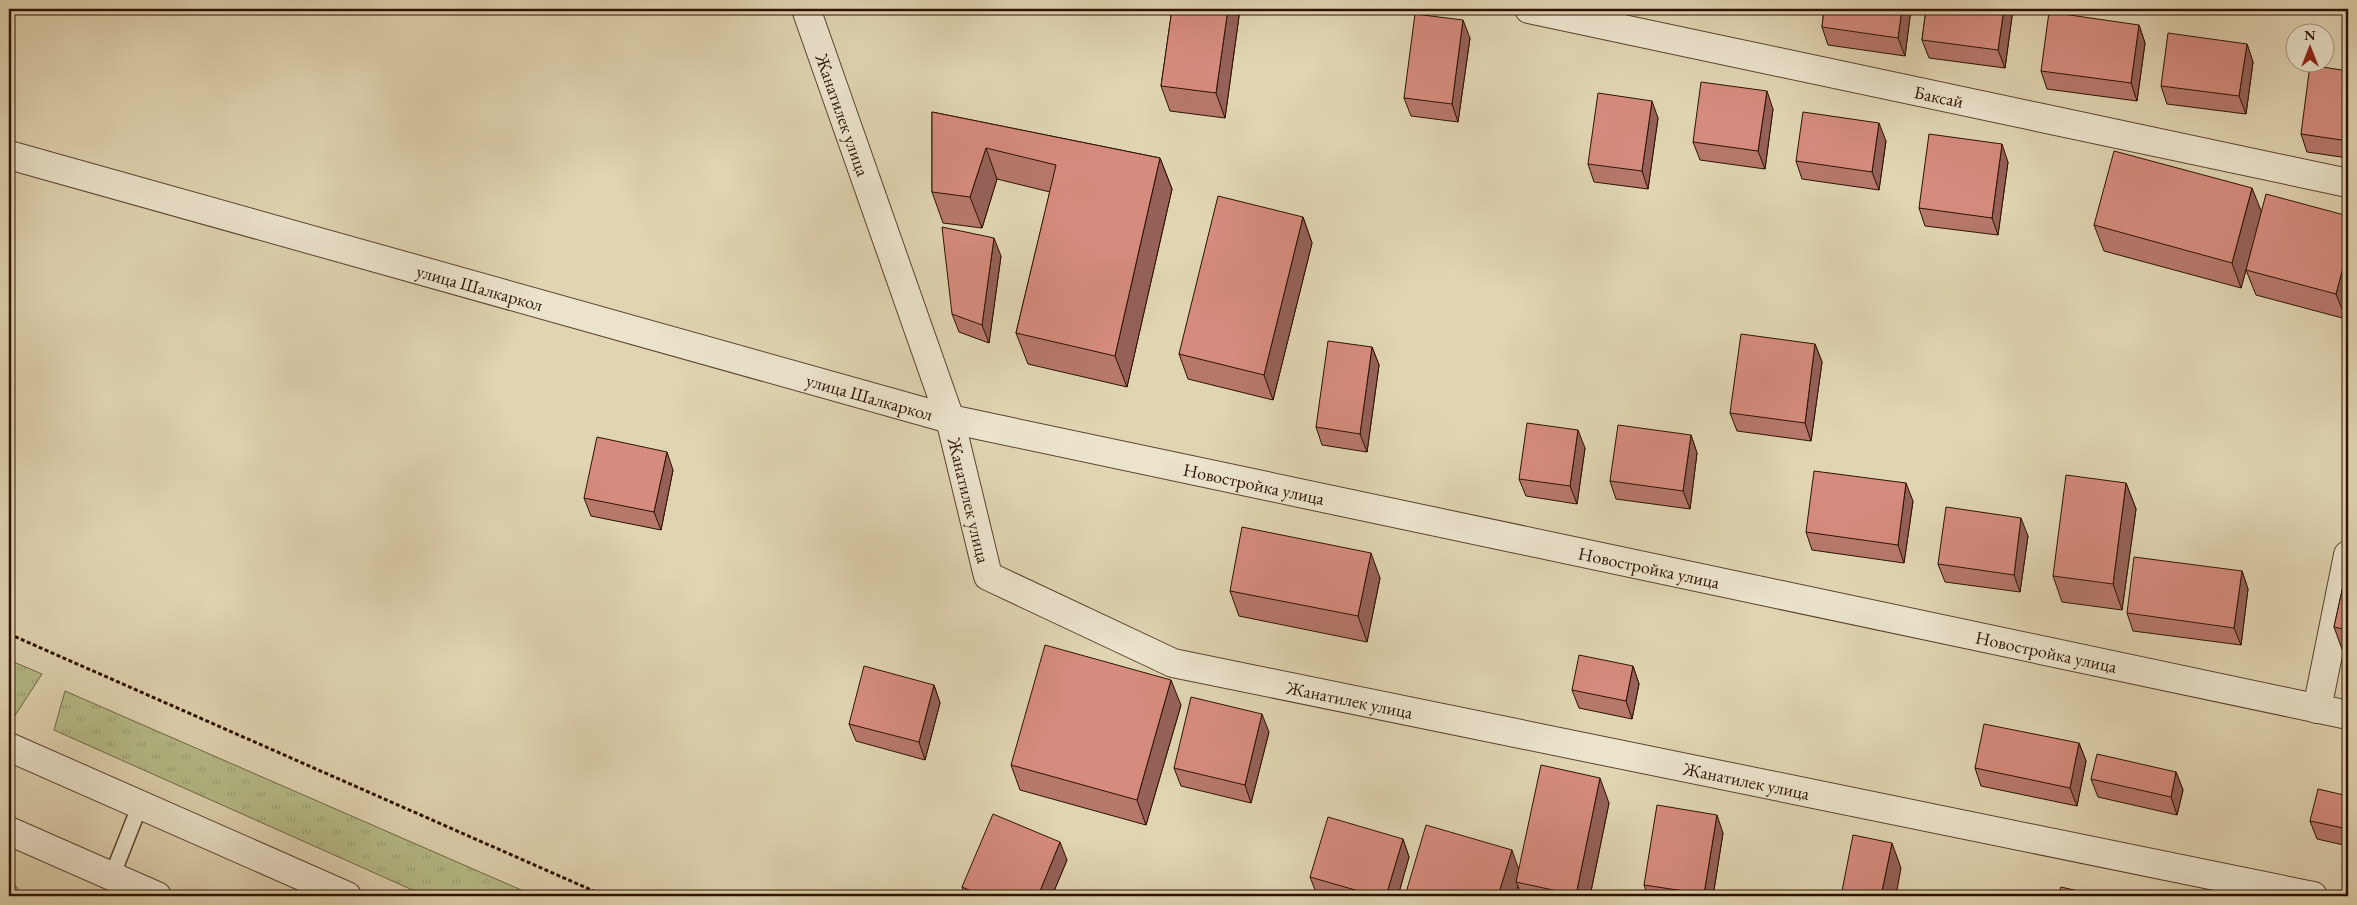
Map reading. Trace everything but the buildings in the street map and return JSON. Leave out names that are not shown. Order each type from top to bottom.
[{"type":"street","name":"Жанатилек улица","points":[[806,9],[950,420],[988,576],[1173,663],[2313,896]]},
{"type":"street","name":"Баксай","points":[[1529,9],[2348,183]]},
{"type":"street","name":"улица Шалкаркол","points":[[9,155],[950,420]]},
{"type":"street","name":"Новостройка улица","points":[[950,420],[2348,715]]},
{"type":"street","points":[[2317,709],[2348,555]]},
{"type":"street","points":[[9,747],[347,896]]},
{"type":"street","points":[[9,830],[117,886],[157,896]]},
{"type":"lane","points":[[117,886],[140,805]]},
{"type":"path","points":[[9,634],[605,896]]},
{"type":"green space","points":[[9,660],[42,674],[14,717],[9,715]]},
{"type":"green space","points":[[65,691],[535,896],[426,896],[54,730]]},
{"type":"green space","points":[[10,878],[23,896],[9,896]]}]
